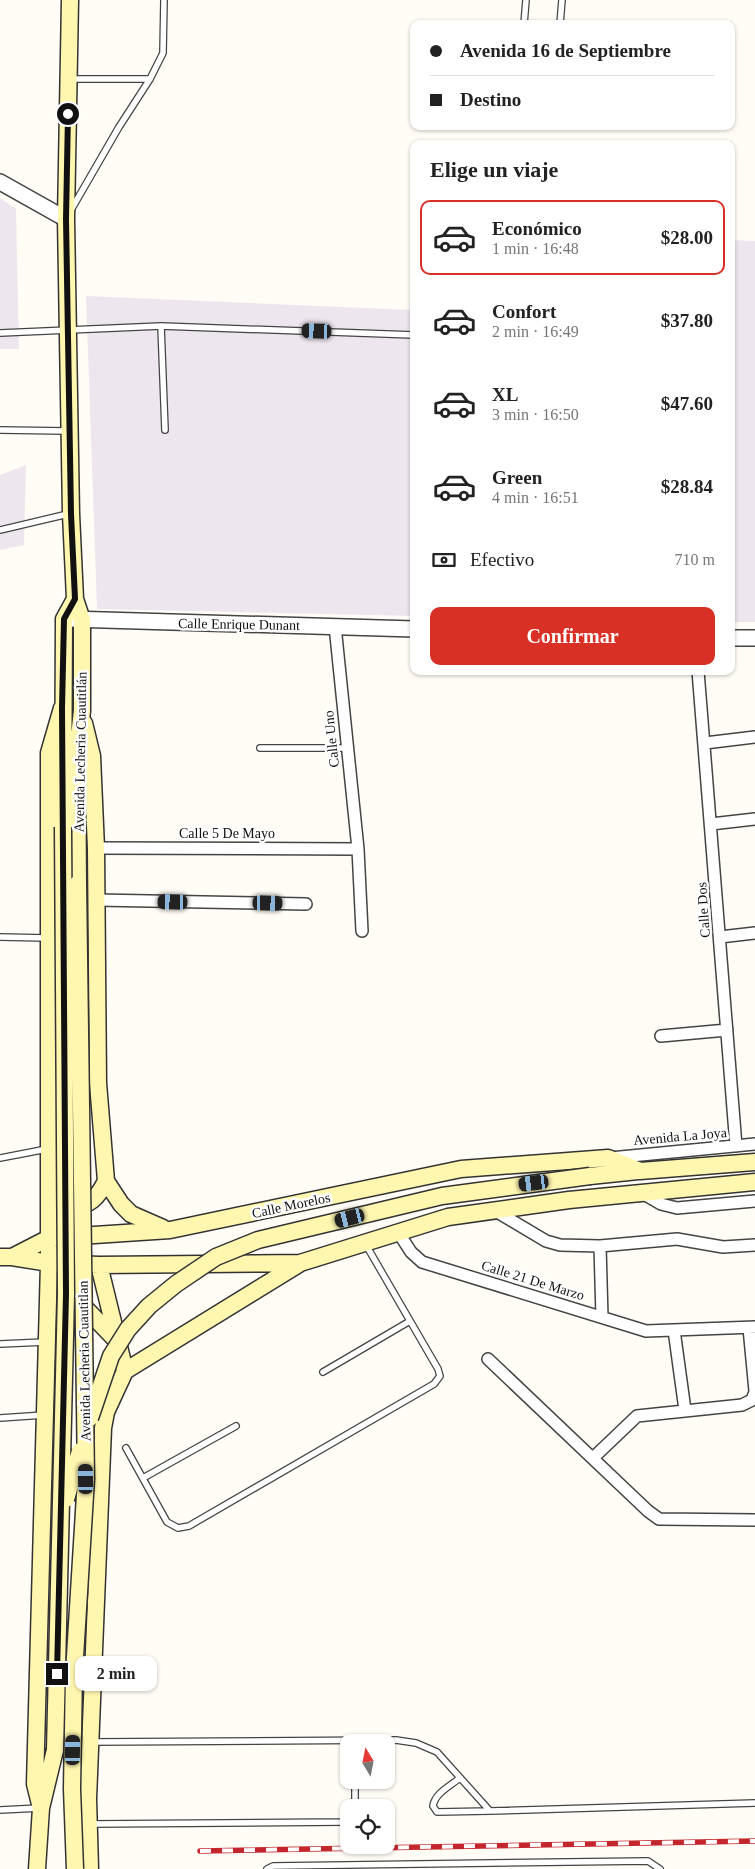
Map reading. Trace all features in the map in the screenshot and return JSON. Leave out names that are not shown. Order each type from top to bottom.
[{"type":"main road","name":"Avenida Lecheria Cuautitlán","points":[[70,0],[66,219],[69,431],[75,599],[82,620],[82,711],[77,753],[78,884]]},
{"type":"main road","points":[[64,619],[75,599]]},
{"type":"main road","name":"Avenida Lecheria Cuautitlan","points":[[42,1808],[55,1750],[66,1294],[62,708],[64,619]]},
{"type":"main road","points":[[37,1869],[42,1808],[35,1784],[49,1318],[48,753],[62,708]]},
{"type":"main road","points":[[82,711],[92,756],[97,900],[98,1083],[106,1181],[121,1204],[131,1214],[144,1221],[170,1230]]},
{"type":"main road","name":"Avenida Lecheria Cuautitlan","points":[[75,1869],[72,1789],[74,1673],[86,1479],[78,884]]},
{"type":"main road","name":"Calle Morelos","points":[[49,1238],[170,1230],[461,1169],[608,1158],[644,1170]]},
{"type":"main road","points":[[60,1522],[94,1403],[111,1356],[128,1329],[149,1306],[176,1284],[216,1257],[258,1240],[442,1196],[644,1170],[755,1162]]},
{"type":"main road","points":[[50,1201],[66,1206],[86,1205],[99,1195],[106,1181]]},
{"type":"main road","points":[[90,1869],[91,1742],[103,1428],[106,1412],[125,1371],[300,1263],[364,1242],[448,1217],[494,1210],[755,1182]]},
{"type":"main road","points":[[6,1257],[49,1238]]},
{"type":"main road","points":[[6,1257],[49,1263],[100,1265],[300,1263]]},
{"type":"main road","points":[[100,1265],[125,1371]]},
{"type":"main road","points":[[49,1318],[69,1308],[79,1307],[87,1310],[119,1342]]},
{"type":"street","points":[[0,182],[66,219]]},
{"type":"street","name":"Calle Enrique Dunant","points":[[64,619],[410,629]]},
{"type":"street","name":"Calle Uno","points":[[335,626],[346,748],[358,848],[362,931]]},
{"type":"street","points":[[735,638],[755,638]]},
{"type":"street","name":"Calle Dos","points":[[698,675],[736,1146]]},
{"type":"street","points":[[705,743],[755,737]]},
{"type":"street","points":[[711,824],[755,819]]},
{"type":"street","name":"Calle 5 De Mayo","points":[[96,848],[358,848]]},
{"type":"street","points":[[97,900],[306,904]]},
{"type":"street","points":[[720,937],[755,933]]},
{"type":"street","points":[[661,1036],[727,1030]]},
{"type":"street","name":"Avenida La Joya","points":[[608,1158],[755,1144]]},
{"type":"street","points":[[647,1193],[661,1204],[677,1208],[755,1201]]},
{"type":"street","points":[[494,1210],[546,1241],[560,1245],[600,1246],[677,1239],[722,1247],[755,1245]]},
{"type":"street","name":"Calle 21 De Marzo","points":[[398,1232],[411,1252],[422,1262],[646,1331],[752,1328]]},
{"type":"street","points":[[600,1246],[602,1317]]},
{"type":"street","points":[[593,1458],[637,1416],[742,1405],[752,1400],[755,1391],[752,1328]]},
{"type":"street","points":[[674,1330],[685,1410]]},
{"type":"street","points":[[488,1359],[648,1512],[659,1519],[755,1520]]},
{"type":"lane","points":[[66,219],[119,127],[150,79],[163,52],[164,0]]},
{"type":"lane","points":[[524,20],[526,0]]},
{"type":"lane","points":[[560,20],[562,0]]},
{"type":"lane","points":[[69,79],[150,79]]},
{"type":"lane","points":[[161,326],[165,430]]},
{"type":"lane","points":[[0,333],[161,326],[410,335]]},
{"type":"lane","points":[[0,430],[69,431]]},
{"type":"lane","points":[[0,530],[71,514]]},
{"type":"lane","points":[[260,748],[346,748]]},
{"type":"lane","points":[[0,938],[49,938]]},
{"type":"lane","points":[[0,1158],[50,1148]]},
{"type":"lane","points":[[126,1448],[167,1522],[178,1528],[189,1526],[434,1384],[440,1376],[438,1369],[364,1242]]},
{"type":"lane","points":[[323,1372],[410,1321]]},
{"type":"lane","points":[[0,1344],[48,1342]]},
{"type":"lane","points":[[0,1418],[46,1415]]},
{"type":"lane","points":[[143,1478],[236,1426]]},
{"type":"lane","points":[[91,1742],[396,1740],[416,1743],[437,1752],[490,1810]]},
{"type":"lane","points":[[460,1778],[434,1800],[433,1806],[437,1812],[755,1804]]},
{"type":"lane","points":[[0,1810],[42,1808]]},
{"type":"lane","points":[[89,1824],[340,1822]]},
{"type":"lane","points":[[267,1869],[273,1866],[648,1861],[660,1869]]},
{"type":"shaded area","points":[[0,198],[16,209],[19,349],[0,349]]},
{"type":"shaded area","points":[[735,240],[755,241],[755,622],[735,622]]},
{"type":"shaded area","points":[[86,296],[410,310],[410,616],[97,609]]},
{"type":"shaded area","points":[[26,465],[24,545],[0,550],[0,475]]},
{"type":"railway","points":[[200,1851],[755,1841]]},
{"type":"route","points":[[57,1674],[66,1294],[62,708],[64,619],[75,599],[69,431],[66,219],[68,114]]}]
